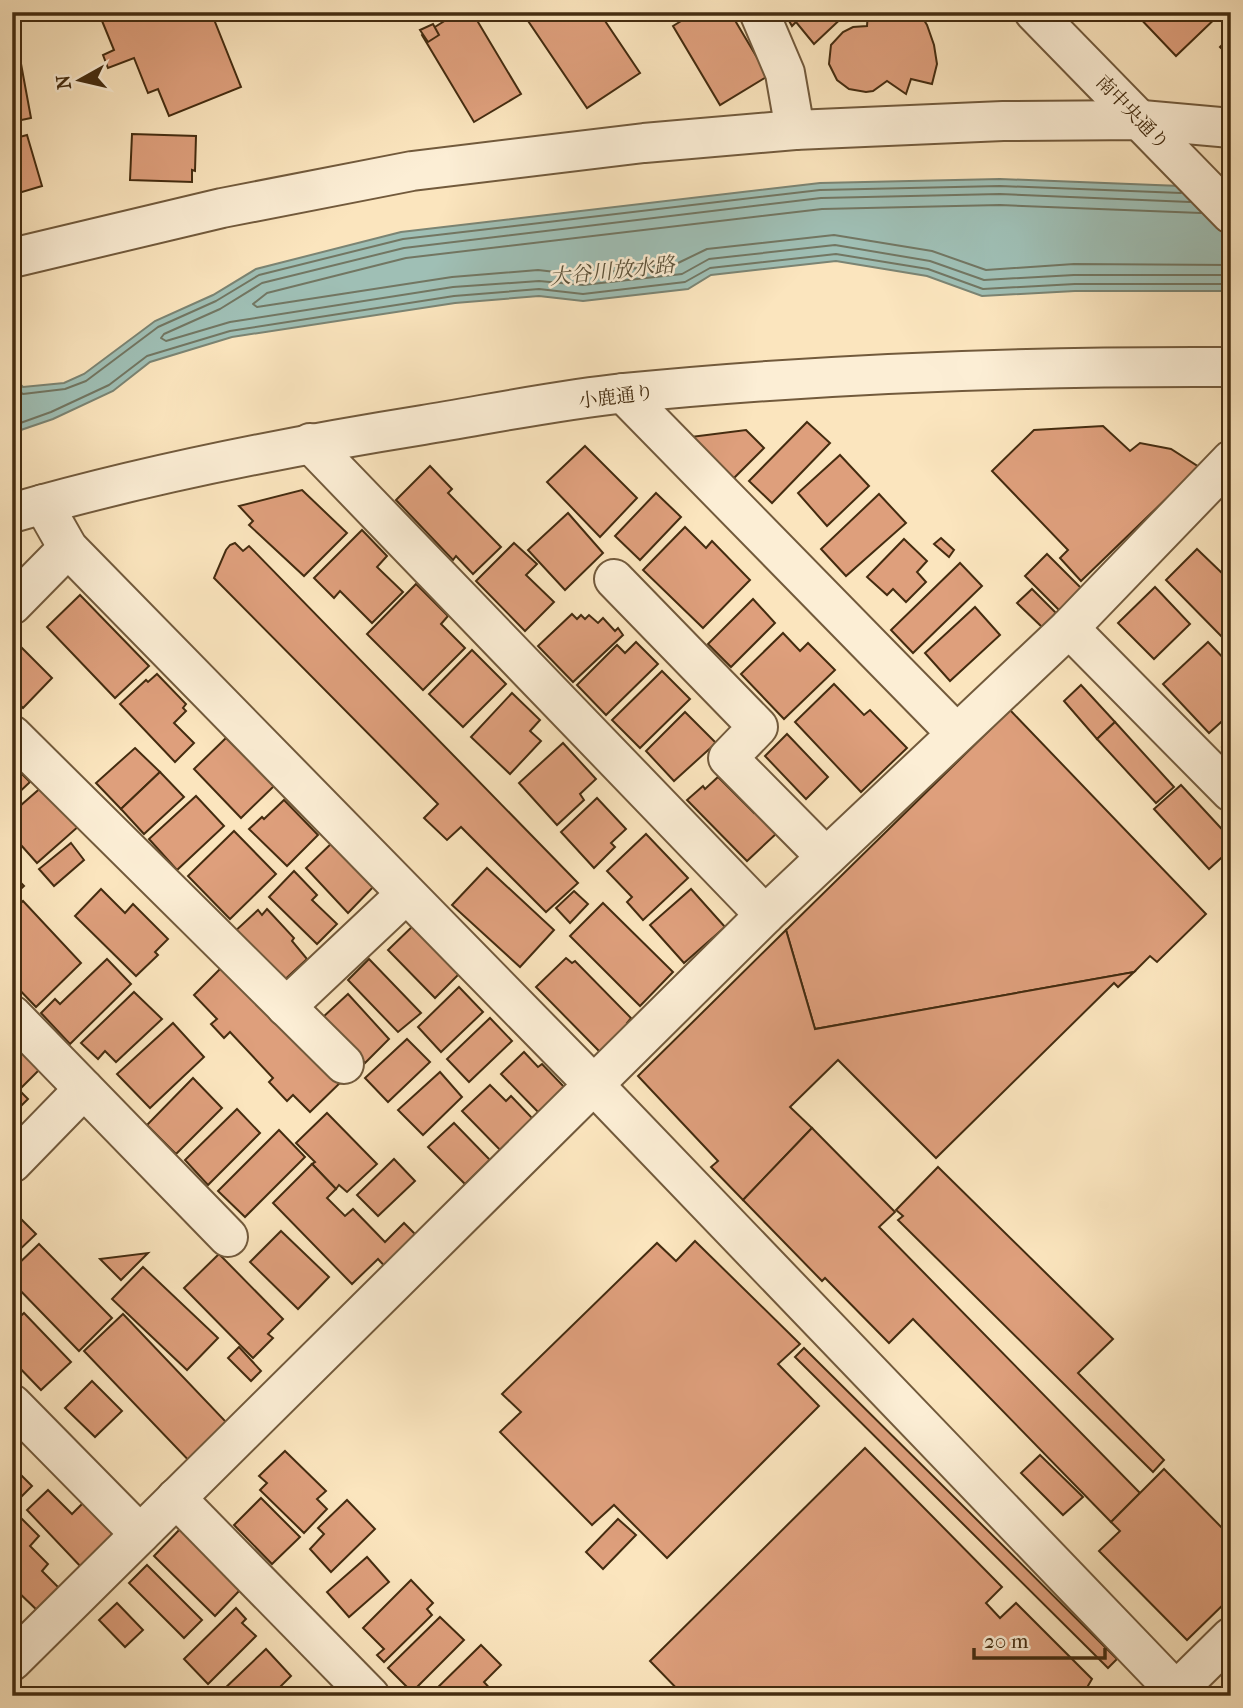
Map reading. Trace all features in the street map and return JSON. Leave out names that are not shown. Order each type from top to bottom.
[{"type":"street","points":[[759,12],[785,73],[795,130]]},
{"type":"street","name":"南中央通り","points":[[1034,12],[1231,214]]},
{"type":"street","points":[[12,258],[222,208],[412,171],[644,143],[795,130],[1003,121],[1142,120],[1231,128]]},
{"type":"street","name":"小鹿通り","points":[[28,508],[155,475],[310,443],[623,393],[857,375],[1092,366],[1231,367]]},
{"type":"street","points":[[623,393],[956,733]]},
{"type":"street","points":[[310,443],[765,915]]},
{"type":"street","points":[[12,1661],[765,915],[1224,481]]},
{"type":"street","points":[[28,508],[1185,1690],[1231,1637]]},
{"type":"street","points":[[12,605],[68,548]]},
{"type":"street","points":[[614,579],[758,727],[727,758],[826,857]]},
{"type":"street","points":[[1069,628],[1231,792]]},
{"type":"street","points":[[12,735],[344,1064]]},
{"type":"street","points":[[286,1007],[406,894]]},
{"type":"street","points":[[12,1016],[228,1237]]},
{"type":"street","points":[[12,1163],[84,1089]]},
{"type":"street","points":[[12,1404],[140,1534]]},
{"type":"street","points":[[176,1498],[370,1696]]},
{"type":"water","name":"大谷川放水路","points":[[1000,179],[1231,188],[1231,291],[1075,291],[982,296],[927,276],[836,261],[711,275],[688,289],[583,301],[539,296],[455,303],[232,337],[150,362],[113,391],[53,419],[12,433],[12,376],[23,387],[64,383],[84,374],[155,321],[213,295],[256,269],[401,232],[820,183]]},
{"type":"building","points":[[110,12],[211,12],[241,87],[169,116],[158,89],[148,93],[134,58],[108,68],[103,55],[114,50],[100,16]]},
{"type":"building","points":[[459,12],[472,12],[521,94],[474,122],[422,35]]},
{"type":"building","points":[[522,12],[599,12],[640,73],[587,108]]},
{"type":"building","points":[[696,12],[730,12],[768,76],[720,105],[673,26]]},
{"type":"building","points":[[784,12],[848,12],[814,44],[796,22],[792,26]]},
{"type":"building","points":[[868,12],[919,12],[934,45],[937,64],[932,84],[911,79],[906,94],[887,81],[873,91],[866,92],[849,89],[837,80],[829,64],[831,45],[843,32],[853,27],[867,26]]},
{"type":"building","points":[[1134,12],[1222,12],[1176,56]]},
{"type":"building","points":[[12,15],[31,118],[12,122]]},
{"type":"building","points":[[433,24],[439,35],[428,42],[420,30]]},
{"type":"building","points":[[1231,36],[1231,58],[1220,47]]},
{"type":"building","points":[[132,134],[196,136],[192,182],[130,180]]},
{"type":"building","points":[[27,135],[42,186],[12,195],[12,139]]},
{"type":"building","points":[[807,422],[830,443],[772,503],[749,481]]},
{"type":"building","points":[[1103,426],[1130,451],[1140,443],[1171,449],[1199,467],[1081,581],[1060,558],[1068,550],[992,471],[1034,430]]},
{"type":"building","points":[[746,430],[764,448],[733,479],[691,437]]},
{"type":"building","points":[[585,446],[637,498],[600,537],[547,482]]},
{"type":"building","points":[[840,455],[869,486],[827,526],[798,493]]},
{"type":"building","points":[[430,466],[452,489],[448,493],[501,547],[473,574],[456,556],[453,560],[396,500]]},
{"type":"building","points":[[302,490],[347,533],[304,576],[249,525],[253,521],[239,506]]},
{"type":"building","points":[[656,493],[681,517],[640,560],[615,536]]},
{"type":"building","points":[[879,494],[906,523],[846,576],[821,549]]},
{"type":"building","points":[[568,513],[603,553],[565,590],[528,550]]},
{"type":"building","points":[[685,527],[706,548],[712,541],[750,580],[703,628],[643,570]]},
{"type":"building","points":[[362,530],[387,556],[377,567],[403,592],[372,623],[340,591],[334,598],[314,578]]},
{"type":"building","points":[[941,538],[954,550],[949,557],[934,544]]},
{"type":"building","points":[[904,539],[927,561],[917,572],[926,582],[906,602],[893,589],[887,595],[867,577]]},
{"type":"building","points":[[235,543],[243,551],[249,546],[578,883],[546,912],[461,827],[447,840],[424,818],[438,804],[214,578],[226,550]]},
{"type":"building","points":[[514,543],[537,564],[526,575],[554,602],[525,631],[476,581]]},
{"type":"building","points":[[1197,549],[1223,574],[1231,566],[1231,638],[1227,642],[1166,580]]},
{"type":"building","points":[[1047,554],[1082,589],[1060,611],[1025,576]]},
{"type":"building","points":[[960,563],[982,586],[913,653],[891,630]]},
{"type":"building","points":[[416,584],[448,616],[441,624],[465,648],[423,690],[367,634]]},
{"type":"building","points":[[1155,587],[1190,624],[1154,659],[1118,623]]},
{"type":"building","points":[[1032,589],[1056,613],[1042,627],[1017,603]]},
{"type":"building","points":[[80,595],[149,666],[115,698],[47,627]]},
{"type":"building","points":[[753,599],[775,623],[731,667],[708,644]]},
{"type":"building","points":[[975,607],[1000,635],[950,681],[925,653]]},
{"type":"building","points":[[572,614],[577,619],[581,615],[585,619],[589,615],[598,623],[603,618],[615,631],[618,628],[623,635],[573,682],[538,646]]},
{"type":"building","points":[[783,633],[800,651],[808,643],[835,670],[784,719],[741,674]]},
{"type":"building","points":[[636,642],[658,664],[606,715],[577,685],[617,645],[625,653]]},
{"type":"building","points":[[1208,642],[1231,666],[1231,713],[1209,733],[1163,684]]},
{"type":"building","points":[[21,647],[52,678],[23,708],[12,697],[12,656]]},
{"type":"building","points":[[472,650],[506,684],[463,727],[429,694]]},
{"type":"building","points":[[662,671],[690,699],[640,748],[612,720]]},
{"type":"building","points":[[157,674],[186,704],[183,708],[186,711],[174,723],[194,743],[175,762],[120,704],[146,680],[148,682]]},
{"type":"building","points":[[834,684],[864,715],[870,710],[907,748],[861,792],[795,722]]},
{"type":"building","points":[[1081,685],[1115,722],[1097,739],[1064,701]]},
{"type":"building","points":[[512,693],[540,720],[530,731],[541,741],[510,774],[471,737]]},
{"type":"building","points":[[1010,710],[1206,914],[1157,962],[1150,956],[1134,972],[815,1029],[786,930]]},
{"type":"building","points":[[685,712],[716,743],[674,781],[646,751]]},
{"type":"building","points":[[1115,722],[1174,787],[1156,803],[1097,739]]},
{"type":"building","points":[[787,734],[828,777],[806,799],[765,756]]},
{"type":"building","points":[[226,738],[274,786],[241,818],[194,769]]},
{"type":"building","points":[[1231,738],[1231,756],[1222,747]]},
{"type":"building","points":[[563,743],[596,779],[580,794],[584,800],[557,825],[519,783]]},
{"type":"building","points":[[135,748],[160,772],[121,809],[96,783]]},
{"type":"building","points":[[12,764],[30,782],[12,799]]},
{"type":"building","points":[[160,772],[184,797],[144,834],[121,809]]},
{"type":"building","points":[[718,777],[754,813],[757,811],[778,832],[747,861],[687,800]]},
{"type":"building","points":[[44,785],[80,825],[37,863],[12,835],[12,813]]},
{"type":"building","points":[[1181,785],[1231,839],[1231,849],[1209,869],[1154,809]]},
{"type":"building","points":[[196,796],[224,826],[177,870],[149,839]]},
{"type":"building","points":[[597,798],[626,829],[611,843],[615,847],[594,868],[561,832]]},
{"type":"building","points":[[284,800],[318,835],[287,866],[249,829]]},
{"type":"building","points":[[234,831],[276,874],[230,919],[188,876]]},
{"type":"building","points":[[646,834],[688,878],[643,920],[627,902],[632,897],[607,871]]},
{"type":"building","points":[[336,839],[377,883],[348,913],[306,868]]},
{"type":"building","points":[[71,843],[84,860],[54,886],[39,869]]},
{"type":"building","points":[[487,868],[554,930],[520,967],[452,905]]},
{"type":"building","points":[[294,871],[317,895],[312,900],[337,924],[317,944],[269,897]]},
{"type":"building","points":[[12,874],[24,886],[12,897]]},
{"type":"building","points":[[101,889],[125,913],[133,904],[168,939],[155,952],[158,955],[136,976],[75,916]]},
{"type":"building","points":[[691,889],[725,927],[684,963],[650,925]]},
{"type":"building","points":[[574,891],[588,904],[570,923],[556,908]]},
{"type":"building","points":[[23,901],[81,963],[36,1007],[12,982],[12,911]]},
{"type":"building","points":[[603,903],[673,972],[640,1006],[570,936]]},
{"type":"building","points":[[267,909],[294,938],[292,941],[307,959],[279,985],[232,934],[258,910],[262,915]]},
{"type":"building","points":[[417,922],[463,970],[435,998],[388,950]]},
{"type":"building","points":[[786,930],[815,1029],[1134,972],[1118,987],[1114,983],[936,1158],[838,1060],[790,1107],[812,1128],[743,1200],[711,1167],[718,1161],[638,1076]]},
{"type":"building","points":[[566,958],[572,963],[575,961],[631,1018],[627,1023],[629,1026],[601,1053],[536,987]]},
{"type":"building","points":[[107,959],[131,984],[70,1044],[41,1013],[55,999],[60,1004]]},
{"type":"building","points":[[369,959],[421,1013],[398,1032],[348,980]]},
{"type":"building","points":[[228,961],[343,1080],[310,1112],[293,1095],[287,1101],[269,1082],[273,1078],[230,1032],[224,1038],[211,1024],[217,1019],[194,995]]},
{"type":"building","points":[[459,987],[483,1012],[441,1052],[418,1027]]},
{"type":"building","points":[[134,992],[162,1019],[116,1062],[105,1051],[98,1059],[81,1043]]},
{"type":"building","points":[[348,994],[389,1039],[365,1063],[322,1018]]},
{"type":"building","points":[[490,1018],[512,1041],[469,1082],[447,1059]]},
{"type":"building","points":[[173,1023],[204,1057],[150,1108],[117,1074]]},
{"type":"building","points":[[407,1039],[430,1062],[388,1102],[365,1078]]},
{"type":"building","points":[[12,1042],[40,1069],[19,1090],[28,1099],[15,1112],[12,1110]]},
{"type":"building","points":[[524,1052],[538,1067],[542,1064],[568,1091],[542,1116],[501,1074]]},
{"type":"building","points":[[440,1072],[462,1097],[423,1135],[398,1110]]},
{"type":"building","points":[[193,1078],[222,1108],[176,1154],[147,1125]]},
{"type":"building","points":[[490,1085],[506,1101],[511,1096],[534,1120],[506,1156],[462,1111]]},
{"type":"building","points":[[237,1109],[260,1133],[208,1185],[185,1160]]},
{"type":"building","points":[[327,1113],[377,1164],[347,1192],[339,1185],[336,1189],[296,1143]]},
{"type":"building","points":[[454,1123],[490,1160],[465,1184],[428,1147]]},
{"type":"building","points":[[812,1128],[895,1212],[879,1227],[1140,1493],[1111,1522],[913,1319],[889,1343],[825,1278],[822,1281],[743,1200]]},
{"type":"building","points":[[279,1130],[305,1157],[245,1217],[218,1191]]},
{"type":"building","points":[[394,1159],[415,1181],[378,1216],[357,1195]]},
{"type":"building","points":[[312,1164],[336,1189],[327,1198],[345,1216],[353,1209],[385,1242],[404,1223],[422,1241],[390,1272],[378,1259],[352,1284],[273,1203]]},
{"type":"building","points":[[938,1167],[1113,1339],[1078,1373],[1164,1460],[1153,1472],[898,1220],[903,1216],[896,1210]]},
{"type":"building","points":[[12,1210],[36,1234],[12,1257]]},
{"type":"building","points":[[281,1231],[329,1277],[298,1309],[250,1262]]},
{"type":"building","points":[[695,1241],[800,1344],[778,1364],[819,1406],[667,1558],[614,1505],[592,1525],[500,1432],[521,1412],[502,1394],[657,1243],[676,1261]]},
{"type":"building","points":[[39,1244],[112,1318],[79,1351],[12,1282],[12,1270]]},
{"type":"building","points":[[148,1253],[121,1280],[100,1259]]},
{"type":"building","points":[[219,1254],[283,1319],[268,1334],[273,1338],[253,1358],[184,1288]]},
{"type":"building","points":[[143,1267],[218,1338],[187,1370],[112,1299]]},
{"type":"building","points":[[24,1313],[71,1362],[41,1390],[12,1360],[12,1324]]},
{"type":"building","points":[[123,1314],[226,1422],[194,1466],[84,1351]]},
{"type":"building","points":[[239,1347],[261,1371],[251,1381],[228,1358]]},
{"type":"building","points":[[804,1348],[1117,1659],[1108,1668],[795,1357]]},
{"type":"building","points":[[92,1381],[122,1411],[95,1437],[65,1408]]},
{"type":"building","points":[[865,1448],[1002,1587],[986,1603],[1000,1618],[1016,1603],[1092,1679],[1082,1696],[684,1696],[650,1661]]},
{"type":"building","points":[[285,1451],[326,1491],[317,1499],[327,1509],[304,1533],[260,1490],[267,1483],[259,1476]]},
{"type":"building","points":[[1040,1455],[1083,1497],[1063,1515],[1021,1473]]},
{"type":"building","points":[[12,1466],[32,1486],[12,1506]]},
{"type":"building","points":[[1164,1469],[1231,1537],[1231,1597],[1187,1640],[1099,1551],[1120,1531],[1111,1522]]},
{"type":"building","points":[[48,1490],[72,1514],[84,1502],[115,1534],[82,1568],[27,1510]]},
{"type":"building","points":[[261,1498],[300,1537],[272,1564],[234,1525]]},
{"type":"building","points":[[347,1500],[375,1529],[331,1572],[310,1549],[324,1534],[318,1528]]},
{"type":"building","points":[[20,1517],[39,1536],[30,1546],[48,1564],[42,1571],[63,1592],[41,1614],[12,1586],[12,1525]]},
{"type":"building","points":[[618,1519],[636,1535],[603,1569],[586,1552]]},
{"type":"building","points":[[181,1528],[242,1588],[215,1616],[154,1556]]},
{"type":"building","points":[[367,1557],[389,1582],[349,1617],[327,1592]]},
{"type":"building","points":[[147,1565],[202,1620],[184,1638],[129,1583]]},
{"type":"building","points":[[411,1580],[433,1603],[427,1609],[432,1615],[384,1662],[377,1655],[384,1649],[363,1628]]},
{"type":"building","points":[[117,1603],[143,1630],[125,1647],[99,1620]]},
{"type":"building","points":[[236,1608],[246,1619],[242,1623],[256,1636],[208,1684],[184,1659]]},
{"type":"building","points":[[440,1617],[464,1640],[412,1692],[388,1668]]},
{"type":"building","points":[[481,1645],[501,1665],[484,1682],[493,1692],[489,1696],[429,1696]]},
{"type":"building","points":[[266,1649],[291,1676],[271,1696],[222,1696],[220,1693]]}]
